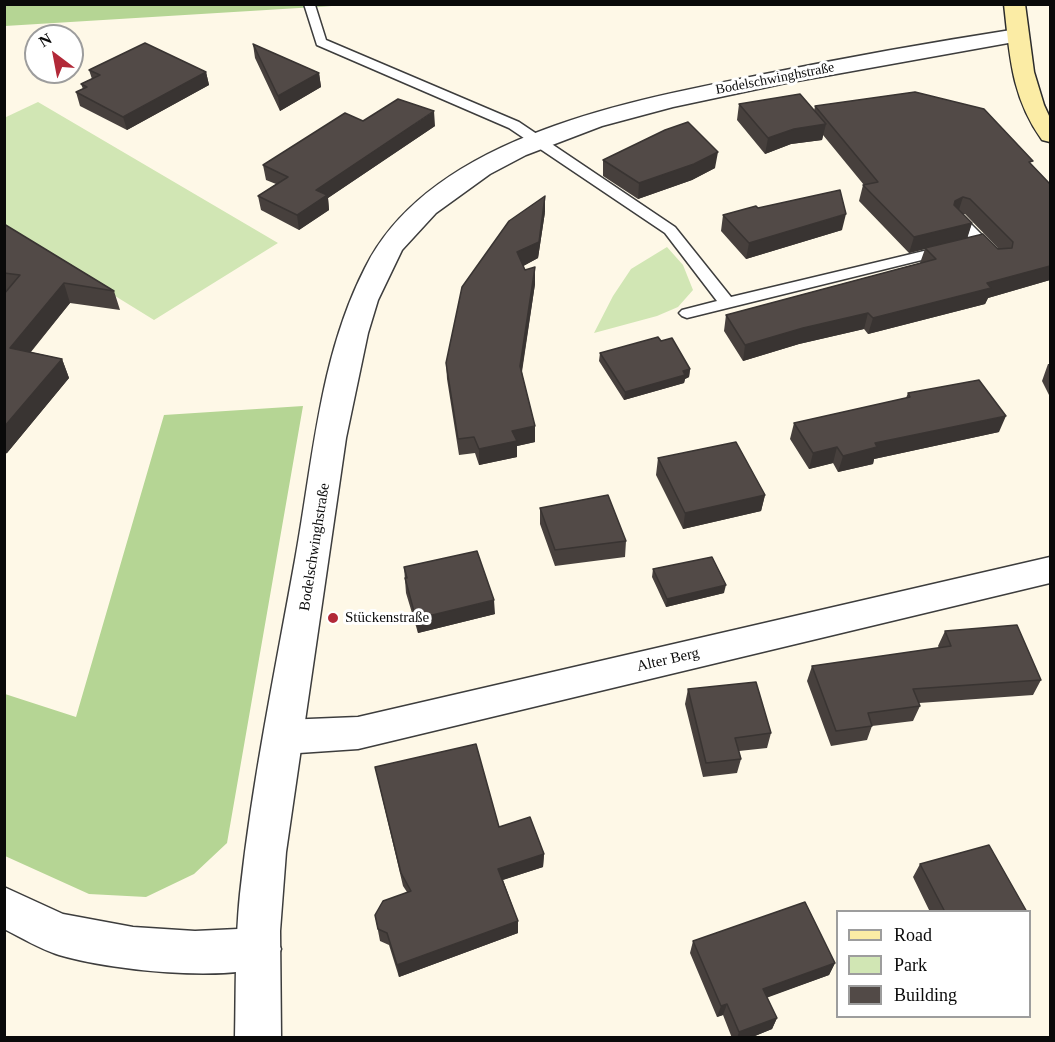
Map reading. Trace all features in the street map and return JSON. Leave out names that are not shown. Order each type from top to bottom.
[{"type":"main road","points":[[1014,4],[1023,80],[1033,105],[1050,135]]},
{"type":"street","name":"Bodelschwinghstraße","points":[[258,1038],[261,899],[284,737],[339,394],[367,294],[380,264],[409,224],[446,191],[491,162],[537,140],[607,117],[711,92],[855,63],[1017,35]]},
{"type":"street","name":"Alter Berg","points":[[284,737],[358,733],[1050,570]]},
{"type":"street","points":[[4,907],[59,934],[133,948],[195,952],[259,949]]},
{"type":"lane","points":[[309,5],[321,42],[498,117],[537,140],[670,230],[728,304]]},
{"type":"lane","points":[[958,219],[969,244],[999,260]]},
{"type":"lane","points":[[687,313],[969,244]]},
{"type":"green space","points":[[5,5],[348,5],[24,24],[5,26]]},
{"type":"green space","points":[[38,102],[278,243],[154,320],[5,228],[4,118]]},
{"type":"green space","points":[[667,247],[683,265],[693,290],[678,307],[657,316],[594,333],[613,296],[631,269]]},
{"type":"green space","points":[[303,406],[227,843],[194,874],[146,897],[89,894],[5,856],[5,694],[76,717],[164,415]]},
{"type":"building","points":[[145,43],[206,72],[123,117],[76,92],[87,87],[81,84],[100,75],[89,70]]},
{"type":"building","points":[[253,44],[319,73],[278,96]]},
{"type":"building","points":[[915,92],[984,109],[1033,161],[1029,162],[1050,184],[1050,266],[987,283],[991,288],[873,318],[868,313],[803,328],[745,345],[726,315],[936,259],[925,248],[983,234],[998,249],[1012,248],[1013,242],[970,199],[963,197],[955,201],[954,205],[972,223],[914,237],[863,185],[878,182],[815,106]]},
{"type":"building","points":[[800,94],[826,124],[794,129],[768,138],[739,104]]},
{"type":"building","points":[[398,99],[434,111],[316,190],[327,195],[297,215],[258,196],[288,177],[263,165],[345,113],[363,121]]},
{"type":"building","points":[[688,122],[718,152],[694,164],[639,183],[603,160],[665,130]]},
{"type":"building","points":[[840,190],[846,214],[749,243],[723,215],[756,206],[758,208]]},
{"type":"building","points":[[545,196],[539,242],[517,252],[525,270],[535,267],[520,366],[535,426],[512,431],[517,441],[479,449],[474,437],[458,439],[446,363],[462,287],[509,221]]},
{"type":"building","points":[[4,224],[114,291],[64,283],[10,348],[62,359],[4,427],[4,294],[20,275],[4,273]]},
{"type":"building","points":[[658,337],[661,341],[672,338],[690,369],[683,371],[685,375],[625,392],[600,353]]},
{"type":"building","points":[[979,380],[1006,416],[875,443],[877,447],[843,456],[837,447],[813,453],[794,423],[910,397],[908,393]]},
{"type":"building","points":[[736,442],[765,495],[685,513],[658,458]]},
{"type":"building","points":[[608,495],[626,541],[555,550],[540,508]]},
{"type":"building","points":[[477,551],[494,600],[416,619],[404,567]]},
{"type":"building","points":[[712,557],[726,585],[667,599],[653,569]]},
{"type":"building","points":[[1017,625],[1041,680],[913,689],[920,706],[868,713],[872,726],[836,731],[812,666],[951,646],[945,631]]},
{"type":"building","points":[[756,682],[771,733],[735,738],[741,759],[706,763],[688,689]]},
{"type":"building","points":[[476,744],[499,827],[530,817],[544,854],[498,869],[518,921],[397,965],[387,933],[378,929],[375,915],[383,901],[411,891],[401,873],[375,767]]},
{"type":"building","points":[[989,845],[1026,910],[944,910],[920,864]]},
{"type":"building","points":[[805,902],[835,963],[763,989],[777,1018],[739,1032],[727,1004],[721,1006],[693,941]]},
{"type":"place","name":"Stückenstraße","points":[[333,618]]}]
